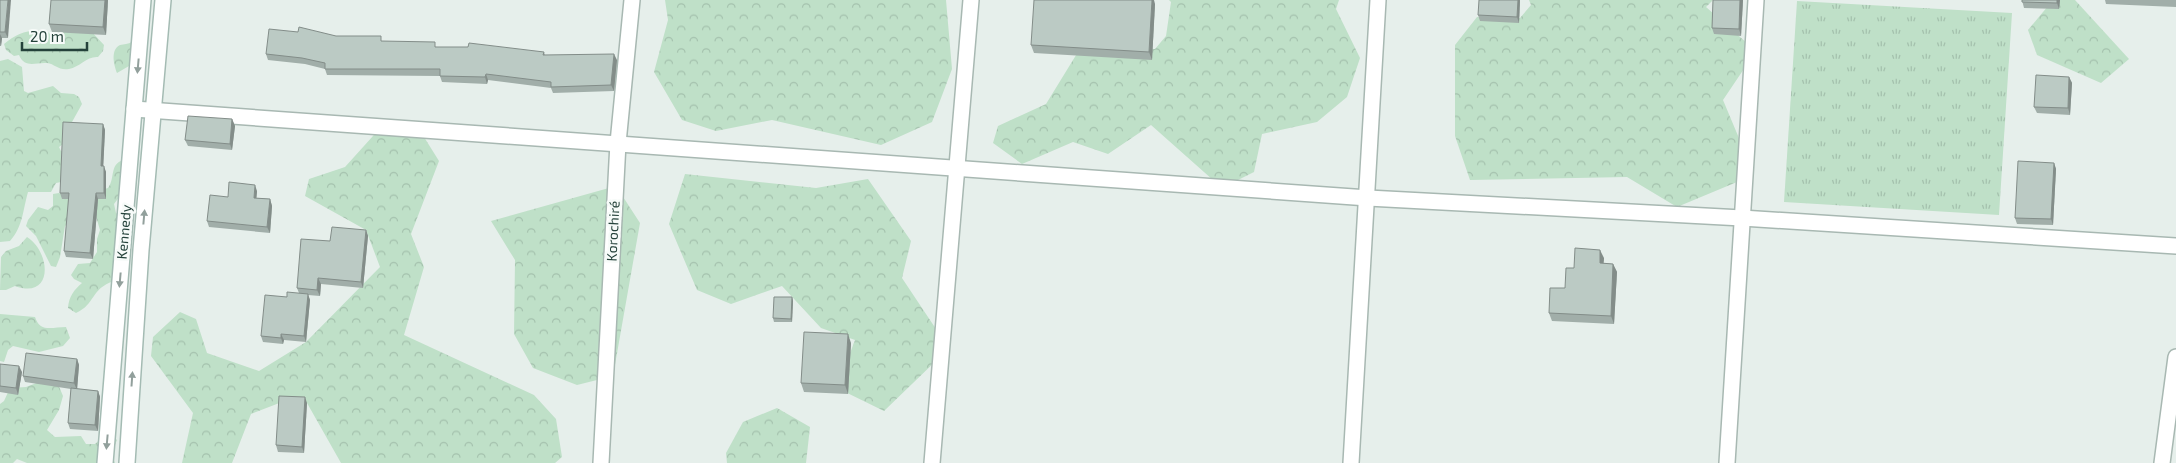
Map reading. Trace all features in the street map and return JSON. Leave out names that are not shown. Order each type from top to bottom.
[{"type":"street","name":"Kennedy","points":[[106,463],[143,0]]},
{"type":"street","name":"Kennedy","points":[[126,463],[141,250],[163,0]]},
{"type":"street","name":"Korochiré","points":[[601,463],[618,143],[632,0]]},
{"type":"street","points":[[932,463],[971,0]]},
{"type":"street","points":[[1351,463],[1368,198],[1378,0]]},
{"type":"street","points":[[1727,463],[1756,0]]},
{"type":"street","points":[[134,109],[1368,198],[1742,218],[2176,246]]},
{"type":"street","points":[[2162,463],[2176,357]]},
{"type":"green space","points":[[665,0],[946,0],[952,69],[932,122],[881,145],[772,120],[716,131],[682,120],[654,72],[668,20]]},
{"type":"green space","points":[[1169,0],[1339,0],[1336,9],[1360,58],[1347,97],[1317,122],[1262,134],[1254,172],[1222,188],[1151,125],[1108,154],[1073,142],[1022,164],[993,143],[998,126],[1046,104],[1081,47],[1155,49],[1166,36],[1171,2]]},
{"type":"green space","points":[[1529,0],[1713,0],[1706,7],[1756,51],[1723,100],[1741,143],[1737,182],[1677,207],[1627,177],[1470,180],[1455,136],[1455,45],[1477,17],[1520,18],[1531,5]]},
{"type":"green space","points":[[2053,0],[2075,0],[2129,59],[2101,83],[2037,55],[2028,30]]},
{"type":"green space","points":[[1797,1],[2012,13],[1999,215],[1784,202]]},
{"type":"green space","points":[[72,26],[90,30],[104,45],[103,51],[98,57],[90,58],[69,69],[62,69],[47,63],[31,64],[24,62],[19,55],[14,56],[6,50],[4,44],[13,37],[27,32],[43,31],[45,34],[48,32],[53,37]]},
{"type":"green space","points":[[132,42],[136,67],[129,66],[117,73],[114,62],[115,50],[120,45]]},
{"type":"green space","points":[[8,59],[22,67],[24,91],[28,93],[53,86],[61,93],[74,94],[79,97],[82,104],[72,122],[74,136],[59,147],[61,151],[73,154],[76,179],[56,183],[51,192],[28,192],[18,230],[10,241],[0,242],[0,61]]},
{"type":"green space","points":[[382,126],[419,129],[439,161],[411,234],[424,267],[404,335],[534,395],[556,419],[562,457],[555,463],[341,463],[307,403],[282,402],[251,414],[232,463],[182,463],[193,413],[151,356],[153,337],[180,312],[196,319],[207,353],[259,371],[306,342],[380,267],[366,230],[305,196],[309,179],[345,167]]},
{"type":"green space","points":[[127,159],[120,196],[114,204],[116,213],[126,222],[114,281],[101,288],[87,305],[76,313],[68,308],[69,300],[82,283],[71,275],[78,264],[90,263],[97,252],[97,239],[100,230],[92,203],[101,190],[108,188],[117,163]]},
{"type":"green space","points":[[685,174],[816,188],[868,179],[911,241],[902,278],[942,338],[941,356],[884,411],[837,388],[855,340],[821,328],[782,286],[731,304],[697,290],[669,224]]},
{"type":"green space","points":[[616,186],[640,223],[613,376],[577,385],[533,368],[514,334],[515,260],[491,221]]},
{"type":"green space","points":[[59,193],[74,197],[73,219],[65,226],[60,257],[56,267],[51,266],[36,236],[26,226],[28,220],[38,207],[48,210],[53,206],[53,194]]},
{"type":"green space","points":[[27,237],[41,253],[45,272],[42,281],[37,286],[28,289],[15,286],[6,290],[0,290],[1,257],[6,251],[19,246]]},
{"type":"green space","points":[[0,314],[35,317],[40,325],[47,328],[66,327],[70,338],[63,346],[39,352],[13,346],[8,350],[4,362],[0,361]]},
{"type":"green space","points":[[42,381],[58,384],[63,396],[59,410],[47,430],[55,437],[81,436],[86,444],[95,444],[108,432],[117,440],[111,454],[115,463],[27,463],[17,459],[13,463],[0,463],[0,404],[4,401],[10,388],[26,387]]},
{"type":"green space","points":[[777,408],[810,427],[806,463],[727,463],[726,453],[743,422]]},
{"type":"building","points":[[0,0],[8,0],[5,32],[0,32]]},
{"type":"building","points":[[51,0],[105,0],[103,27],[49,24]]},
{"type":"building","points":[[1034,0],[1152,0],[1149,52],[1031,45]]},
{"type":"building","points":[[1479,0],[1518,0],[1517,17],[1478,15]]},
{"type":"building","points":[[1713,0],[1740,0],[1739,29],[1712,28]]},
{"type":"building","points":[[2022,0],[2057,0],[2057,3],[2022,2]]},
{"type":"building","points":[[299,27],[336,36],[381,36],[381,41],[435,42],[435,47],[468,47],[469,43],[544,52],[543,55],[614,54],[611,85],[551,87],[551,82],[486,74],[485,77],[440,76],[440,69],[325,69],[325,63],[266,54],[269,29],[298,32]]},
{"type":"building","points":[[2036,75],[2069,77],[2068,108],[2034,107]]},
{"type":"building","points":[[188,116],[232,119],[230,144],[185,140]]},
{"type":"building","points":[[63,122],[103,124],[101,166],[104,166],[104,193],[96,193],[90,253],[64,251],[69,193],[60,193]]},
{"type":"building","points":[[2018,161],[2054,163],[2051,219],[2015,218]]},
{"type":"building","points":[[229,182],[255,185],[254,198],[270,199],[267,227],[207,221],[210,195],[228,197]]},
{"type":"building","points":[[332,227],[366,230],[361,282],[318,278],[317,290],[297,288],[301,239],[330,241]]},
{"type":"building","points":[[1575,248],[1600,250],[1600,263],[1613,264],[1611,316],[1549,313],[1550,288],[1565,288],[1566,268],[1574,268]]},
{"type":"building","points":[[287,292],[308,294],[304,336],[281,334],[281,338],[261,336],[265,295],[287,297]]},
{"type":"building","points":[[774,297],[792,297],[791,319],[773,318]]},
{"type":"building","points":[[804,332],[848,334],[845,385],[801,383]]},
{"type":"building","points":[[26,353],[77,359],[74,383],[23,376]]},
{"type":"building","points":[[0,364],[19,366],[16,388],[0,386]]},
{"type":"building","points":[[71,388],[98,391],[95,425],[68,423]]},
{"type":"building","points":[[279,396],[305,397],[302,447],[276,445]]}]
